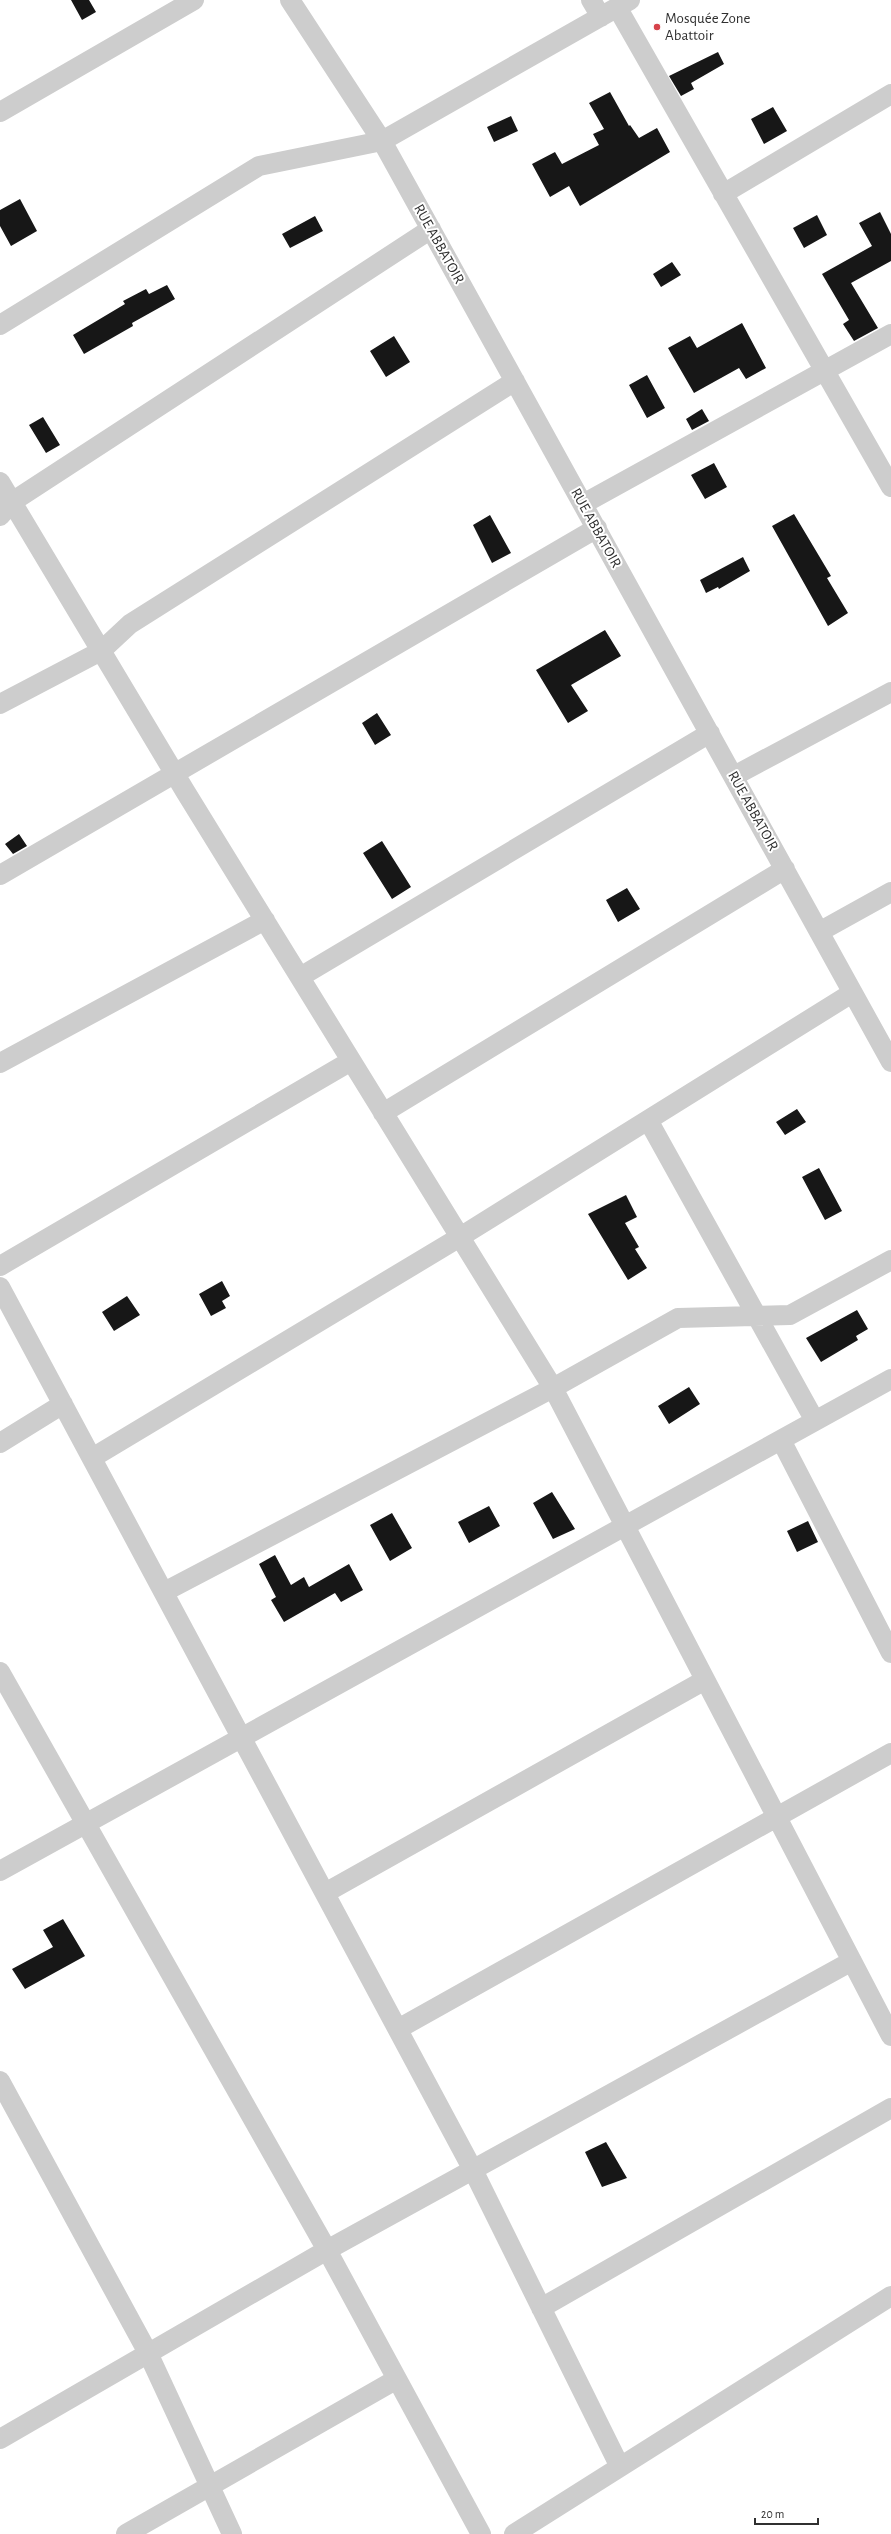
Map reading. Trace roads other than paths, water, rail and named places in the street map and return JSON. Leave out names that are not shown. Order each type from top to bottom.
[{"type":"street","points":[[0,112],[194,0]]},
{"type":"street","name":"RUE ABBATOIR","points":[[290,0],[382,141],[891,1062]]},
{"type":"street","points":[[0,325],[259,166],[382,141],[610,6],[724,194],[891,487]]},
{"type":"street","points":[[724,194],[891,94]]},
{"type":"street","points":[[6,509],[431,229]]},
{"type":"street","points":[[583,504],[891,334]]},
{"type":"street","points":[[0,704],[101,651],[130,624],[515,381]]},
{"type":"street","points":[[0,482],[6,509],[101,651],[300,978],[553,1388],[891,2036]]},
{"type":"street","points":[[0,875],[597,528]]},
{"type":"street","points":[[734,776],[891,692]]},
{"type":"street","points":[[300,978],[710,733]]},
{"type":"street","points":[[383,1113],[785,870]]},
{"type":"street","points":[[819,932],[891,892]]},
{"type":"street","points":[[0,1063],[265,920]]},
{"type":"street","points":[[92,1458],[460,1237],[852,993]]},
{"type":"street","points":[[0,1266],[351,1061]]},
{"type":"street","points":[[648,1120],[815,1421]]},
{"type":"street","points":[[164,1592],[553,1388],[678,1318],[790,1315],[891,1260]]},
{"type":"street","points":[[0,1287],[473,2170],[620,2467]]},
{"type":"street","points":[[0,1871],[891,1379]]},
{"type":"street","points":[[0,1443],[63,1404]]},
{"type":"street","points":[[780,1440],[891,1653]]},
{"type":"street","points":[[0,1672],[327,2250],[481,2534]]},
{"type":"street","points":[[325,1893],[705,1680]]},
{"type":"street","points":[[398,2029],[891,1753]]},
{"type":"street","points":[[0,2439],[327,2250],[852,1961]]},
{"type":"street","points":[[0,2081],[148,2353],[232,2534]]},
{"type":"street","points":[[541,2308],[891,2108]]},
{"type":"street","points":[[514,2534],[891,2296]]},
{"type":"street","points":[[126,2534],[397,2379]]},
{"type":"place","name":"Mosquée Zone Abattoir","points":[[657,27]]}]
